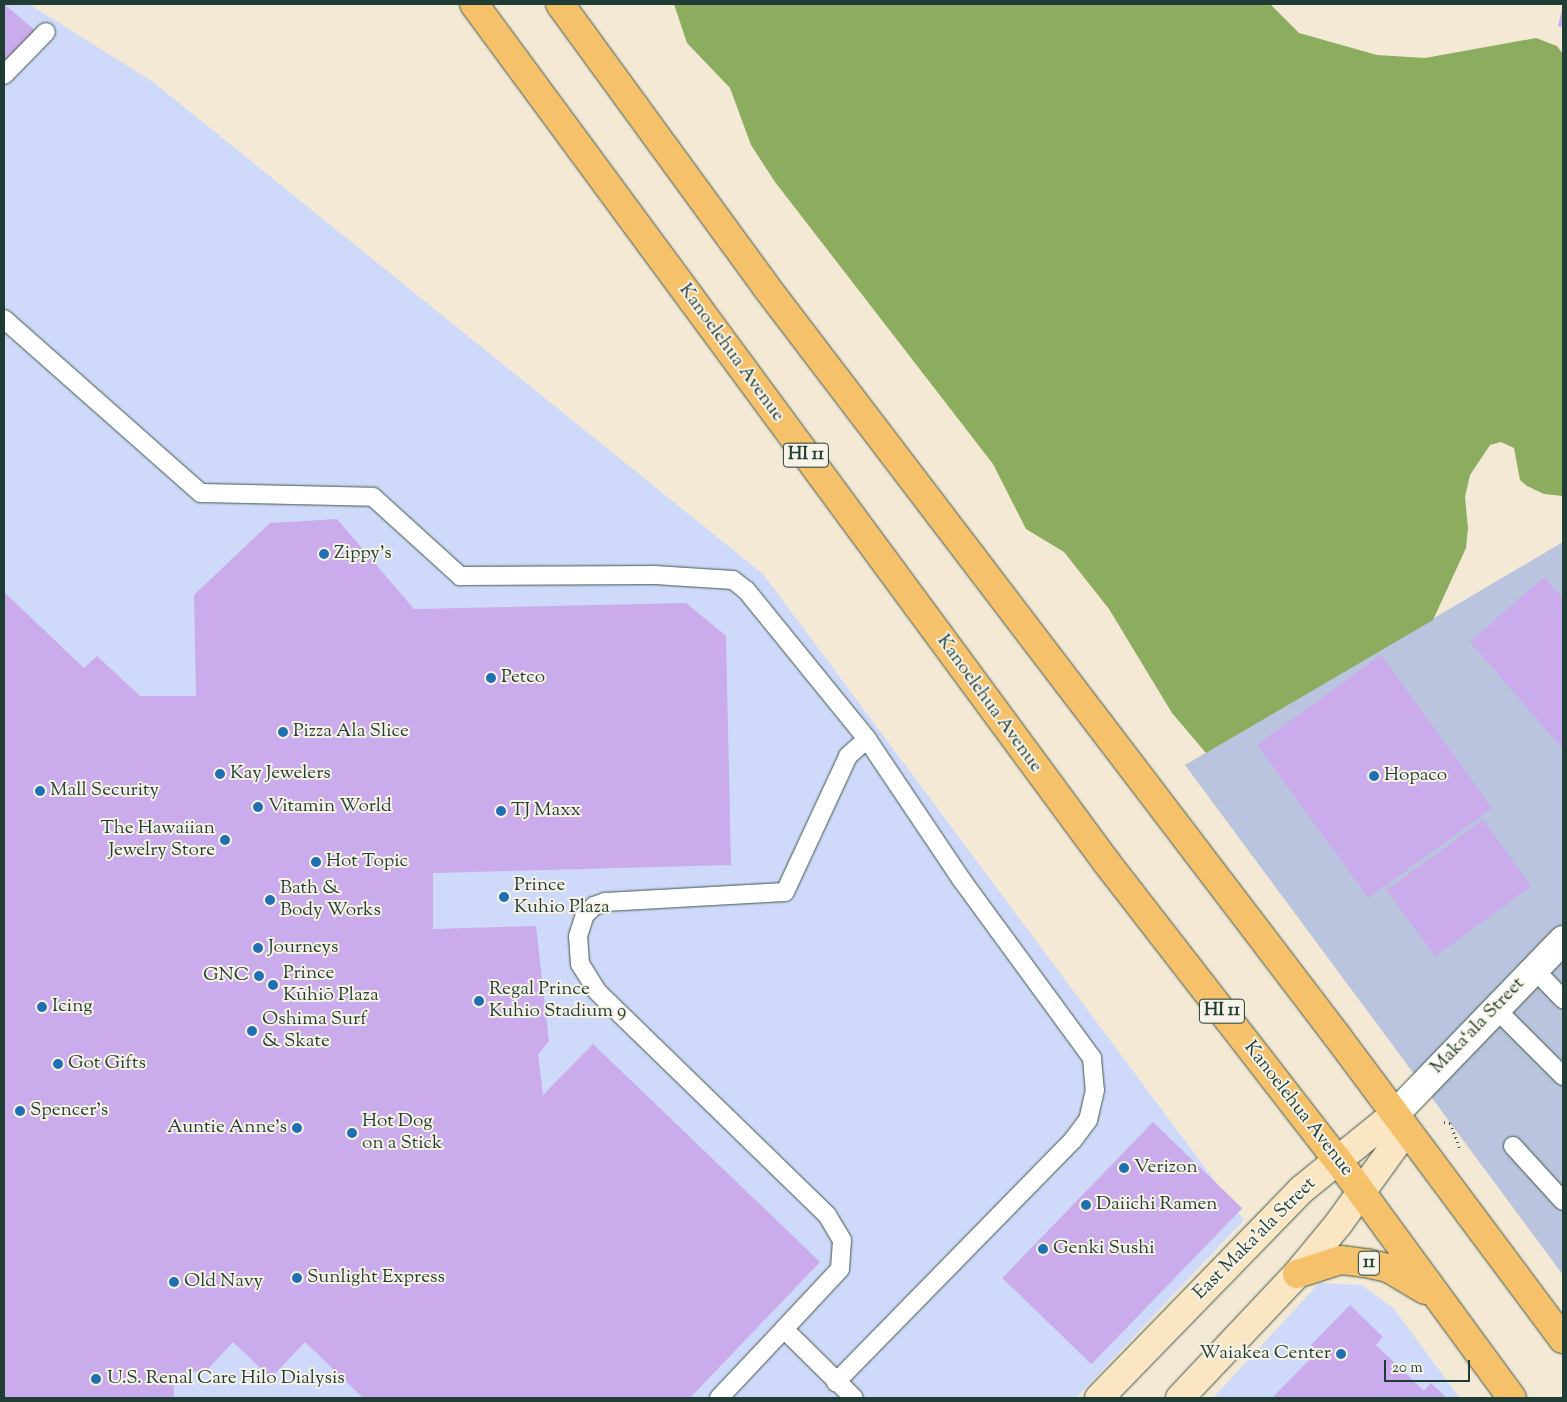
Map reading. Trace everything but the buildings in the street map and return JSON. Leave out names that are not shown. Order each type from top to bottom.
[{"type":"highway","name":"Kanoelehua Avenue","points":[[474,4],[1107,863],[1337,1159],[1512,1398]]},
{"type":"highway","points":[[560,4],[767,288],[1563,1339]]},
{"type":"highway","name":"11","points":[[1297,1274],[1341,1260],[1366,1263],[1388,1268],[1435,1295]]},
{"type":"street","name":"Maka‘ala Street","points":[[1400,1122],[1495,1008],[1563,940]]},
{"type":"street","name":"East Maka'ala Street","points":[[1099,1398],[1301,1190],[1337,1159],[1400,1122]]},
{"type":"street","points":[[1180,1398],[1297,1274],[1361,1192],[1400,1122]]},
{"type":"lane","points":[[4,75],[46,32]]},
{"type":"lane","points":[[5,322],[201,493],[373,496],[460,576],[646,575],[733,580],[746,590],[867,740],[961,879],[1092,1058],[1095,1090],[1088,1120],[1073,1140],[836,1382]]},
{"type":"lane","points":[[719,1398],[840,1269],[842,1240],[827,1215],[597,991],[580,964],[578,936],[586,916],[594,906],[605,902],[784,892],[848,756],[867,740]]},
{"type":"lane","points":[[1534,969],[1563,998]]},
{"type":"lane","points":[[1495,1008],[1563,1076]]},
{"type":"lane","points":[[1513,1146],[1563,1200]]},
{"type":"lane","points":[[784,1329],[854,1398]]},
{"type":"path","points":[[1444,1122],[1450,1123],[1461,1152]]},
{"type":"shaded area","name":"Prince Kuhio Plaza","points":[[4,4],[29,4],[153,82],[763,574],[1244,1220],[1076,1398],[4,1398]]},
{"type":"shaded area","points":[[1563,542],[1563,1275],[1185,765]]},
{"type":"shaded area","name":"Waiakea Center","points":[[1319,1283],[1362,1285],[1394,1309],[1460,1398],[1213,1398]]},
{"type":"green space","points":[[674,4],[1270,4],[1299,33],[1377,55],[1425,58],[1536,38],[1557,46],[1563,54],[1563,496],[1544,494],[1527,486],[1520,480],[1514,448],[1501,442],[1490,445],[1470,475],[1465,497],[1468,528],[1466,548],[1433,620],[1206,753],[1172,713],[1109,609],[1064,552],[1026,529],[993,464],[775,182],[751,145],[730,88],[687,43]]},
{"type":"place","name":"Zippy's","points":[[324,554]]},
{"type":"place","name":"Petco","points":[[491,678]]},
{"type":"place","name":"Pizza Ala Slice","points":[[283,732]]},
{"type":"place","name":"Kay Jewelers","points":[[220,774]]},
{"type":"place","name":"Hopaco","points":[[1374,776]]},
{"type":"place","name":"Mall Security","points":[[40,791]]},
{"type":"place","name":"Vitamin World","points":[[258,807]]},
{"type":"place","name":"TJ Maxx","points":[[501,811]]},
{"type":"place","name":"The Hawaiian Jewelry Store","points":[[225,840]]},
{"type":"place","name":"Hot Topic","points":[[316,862]]},
{"type":"place","name":"Prince Kuhio Plaza","points":[[504,897]]},
{"type":"place","name":"Bath & Body Works","points":[[270,900]]},
{"type":"place","name":"Journeys","points":[[258,948]]},
{"type":"place","name":"GNC","points":[[259,976]]},
{"type":"place","name":"Prince Kūhiō Plaza","points":[[273,985]]},
{"type":"place","name":"Regal Prince Kuhio Stadium 9","points":[[479,1001]]},
{"type":"place","name":"Icing","points":[[42,1007]]},
{"type":"place","name":"Oshima Surf & Skate","points":[[252,1031]]},
{"type":"place","name":"Got Gifts","points":[[58,1064]]},
{"type":"place","name":"Spencer's","points":[[20,1111]]},
{"type":"place","name":"Auntie Anne's","points":[[297,1128]]},
{"type":"place","name":"Hot Dog on a Stick","points":[[352,1133]]},
{"type":"place","name":"Verizon","points":[[1124,1168]]},
{"type":"place","name":"Daiichi Ramen","points":[[1086,1205]]},
{"type":"place","name":"Genki Sushi","points":[[1043,1249]]},
{"type":"place","name":"Sunlight Express","points":[[297,1278]]},
{"type":"place","name":"Old Navy","points":[[174,1282]]},
{"type":"place","name":"Waiakea Center","points":[[1341,1354]]},
{"type":"place","name":"U.S. Renal Care Hilo Dialysis","points":[[96,1379]]}]
